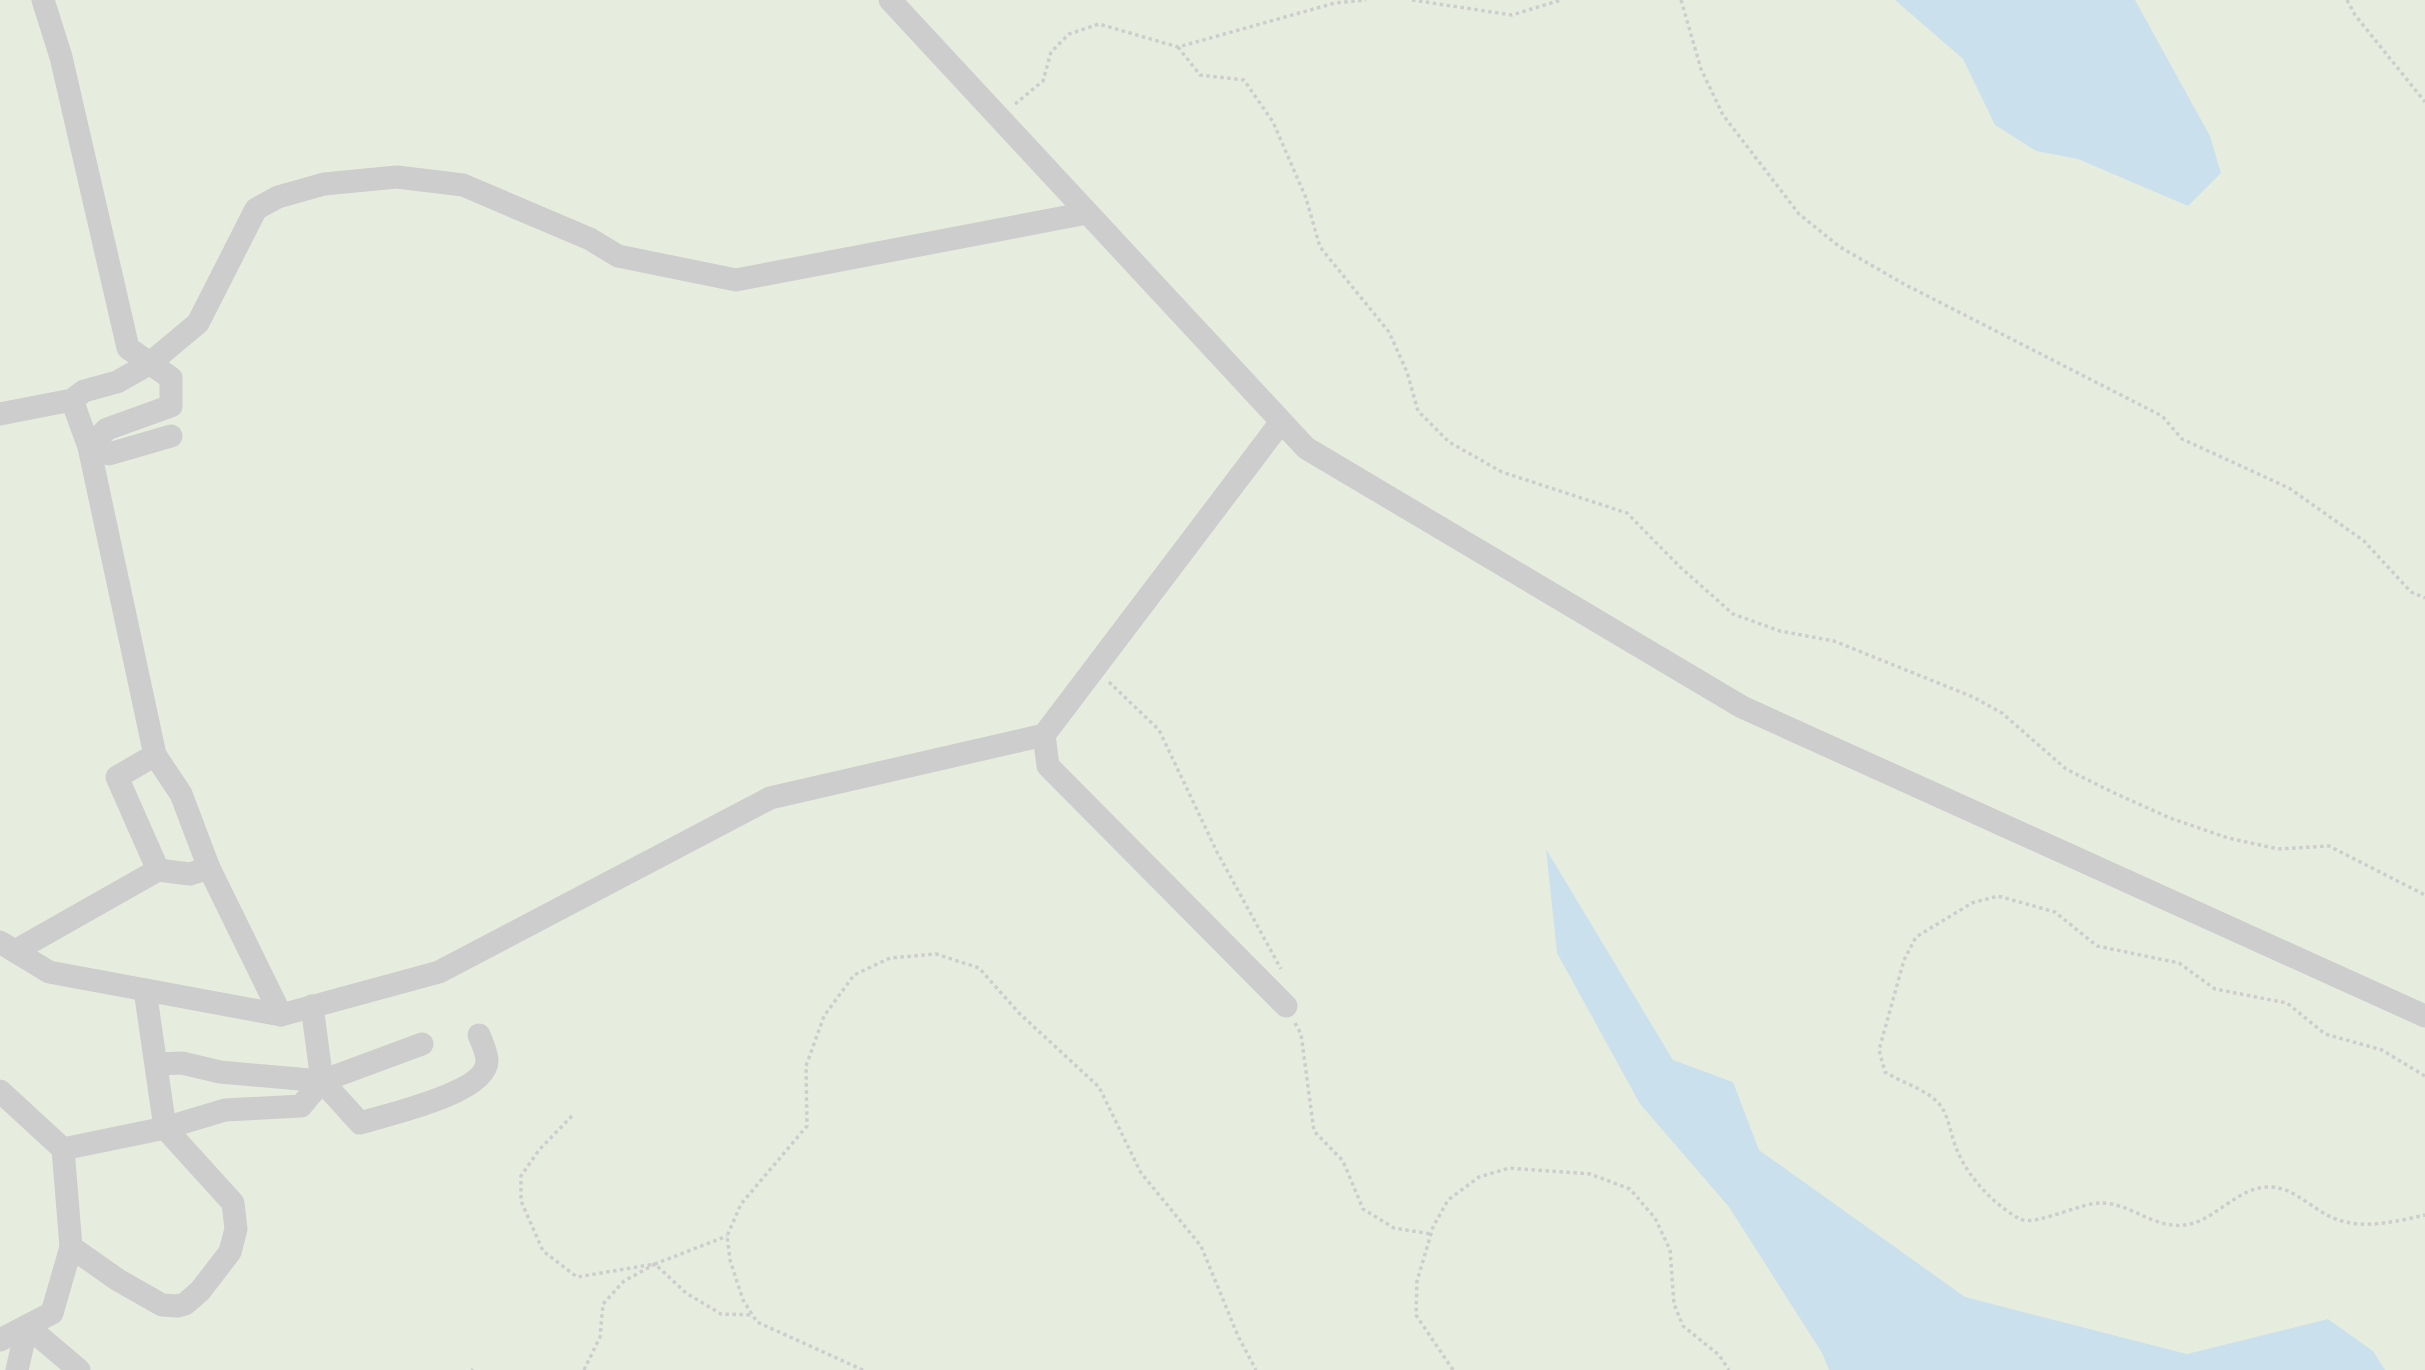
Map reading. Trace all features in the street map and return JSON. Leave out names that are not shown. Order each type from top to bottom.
[{"type":"street","points":[[43,0],[61,57],[128,348],[171,378],[171,406],[107,429],[89,447]]},
{"type":"street","points":[[891,0],[1306,448],[1742,707],[2425,1016]]},
{"type":"street","points":[[0,414],[72,400],[84,391],[117,382],[149,364],[198,323],[256,209],[278,197],[324,184],[397,177],[463,185],[590,239],[618,256],[736,280],[1087,213]]},
{"type":"street","points":[[72,400],[89,447],[155,755],[181,794],[209,868],[281,1015]]},
{"type":"street","points":[[7,946],[49,972],[281,1015],[439,972],[770,798],[1044,735],[1281,422]]},
{"type":"street","points":[[89,447],[109,454],[171,436]]},
{"type":"street","points":[[1044,735],[1048,766],[1286,1006]]},
{"type":"street","points":[[155,755],[117,777],[158,870]]},
{"type":"street","points":[[7,946],[158,870],[190,874],[209,868]]},
{"type":"street","points":[[71,1247],[118,1280],[162,1304],[185,1304],[217,1272],[230,1252],[236,1229],[233,1203],[165,1128],[145,990]]},
{"type":"street","points":[[312,1006],[321,1081],[359,1123],[463,1090],[481,1077],[487,1062],[480,1035]]},
{"type":"street","points":[[157,1064],[182,1063],[220,1072],[321,1081],[422,1044]]},
{"type":"street","points":[[220,1072],[225,1110]]},
{"type":"street","points":[[63,1149],[165,1128],[225,1110],[301,1106],[321,1081]]},
{"type":"street","points":[[0,1091],[63,1149],[71,1247],[52,1313],[0,1340]]},
{"type":"street","points":[[17,1370],[27,1326]]},
{"type":"street","points":[[27,1326],[79,1370]]},
{"type":"path","points":[[998,117],[1043,81],[1051,52],[1069,34],[1099,24],[1178,47],[1335,3],[1366,0]]},
{"type":"path","points":[[1412,0],[1512,15],[1561,0]]},
{"type":"path","points":[[1681,0],[1701,69],[1723,115],[1799,214],[1840,247],[1904,284],[2162,416],[2182,439],[2289,488],[2364,541],[2411,592],[2425,598]]},
{"type":"path","points":[[2347,0],[2355,15],[2425,102]]},
{"type":"path","points":[[1178,47],[1200,75],[1244,80],[1273,121],[1306,198],[1320,247],[1389,332],[1407,372],[1418,411],[1449,442],[1502,472],[1627,513],[1680,567],[1732,614],[1780,631],[1834,641],[1973,697],[2002,713],[2066,769],[2112,792],[2170,818],[2228,838],[2277,849],[2329,846],[2425,895]]},
{"type":"path","points":[[1095,668],[1159,730],[1217,852],[1281,966],[1286,1006],[1301,1034],[1314,1132],[1343,1161],[1363,1209],[1394,1228],[1431,1234]]},
{"type":"path","points":[[2425,1076],[2382,1050],[2325,1034],[2287,1003],[2215,989],[2179,963],[2097,947],[2055,912],[1998,896],[1972,902],[1916,937],[1904,960],[1879,1050],[1885,1072],[1941,1105],[1958,1153],[1988,1197],[2023,1221],[2036,1220],[2073,1207],[2104,1203],[2165,1226],[2194,1223],[2242,1196],[2268,1186],[2288,1190],[2336,1220],[2375,1223],[2425,1215]]},
{"type":"path","points":[[863,1370],[757,1322],[743,1300],[736,1280],[727,1236],[741,1204],[807,1126],[806,1066],[824,1016],[854,975],[890,958],[936,954],[979,968],[1019,1013],[1099,1087],[1141,1173],[1201,1245],[1256,1370]]},
{"type":"path","points":[[572,1116],[539,1150],[520,1176],[521,1201],[543,1251],[576,1277],[655,1264]]},
{"type":"path","points":[[1453,1370],[1416,1315],[1417,1281],[1431,1234],[1448,1200],[1479,1177],[1509,1168],[1590,1174],[1630,1189],[1655,1218],[1670,1250],[1674,1304],[1683,1326],[1719,1355],[1729,1370]]},
{"type":"path","points":[[584,1370],[600,1337],[603,1304],[624,1281],[655,1264],[727,1236]]},
{"type":"path","points":[[655,1264],[687,1293],[721,1314],[752,1315]]},
{"type":"green space","points":[[0,0],[2425,0],[2425,1370],[0,1370]]},
{"type":"water","points":[[1895,0],[2135,0],[2210,136],[2221,173],[2188,206],[2078,159],[2036,151],[1995,125],[1963,59]]},
{"type":"water","points":[[1546,849],[1673,1060],[1733,1082],[1759,1150],[1965,1297],[2187,1354],[2328,1319],[2373,1351],[2385,1370],[1829,1370],[1822,1353],[1729,1207],[1640,1104],[1557,953]]}]
